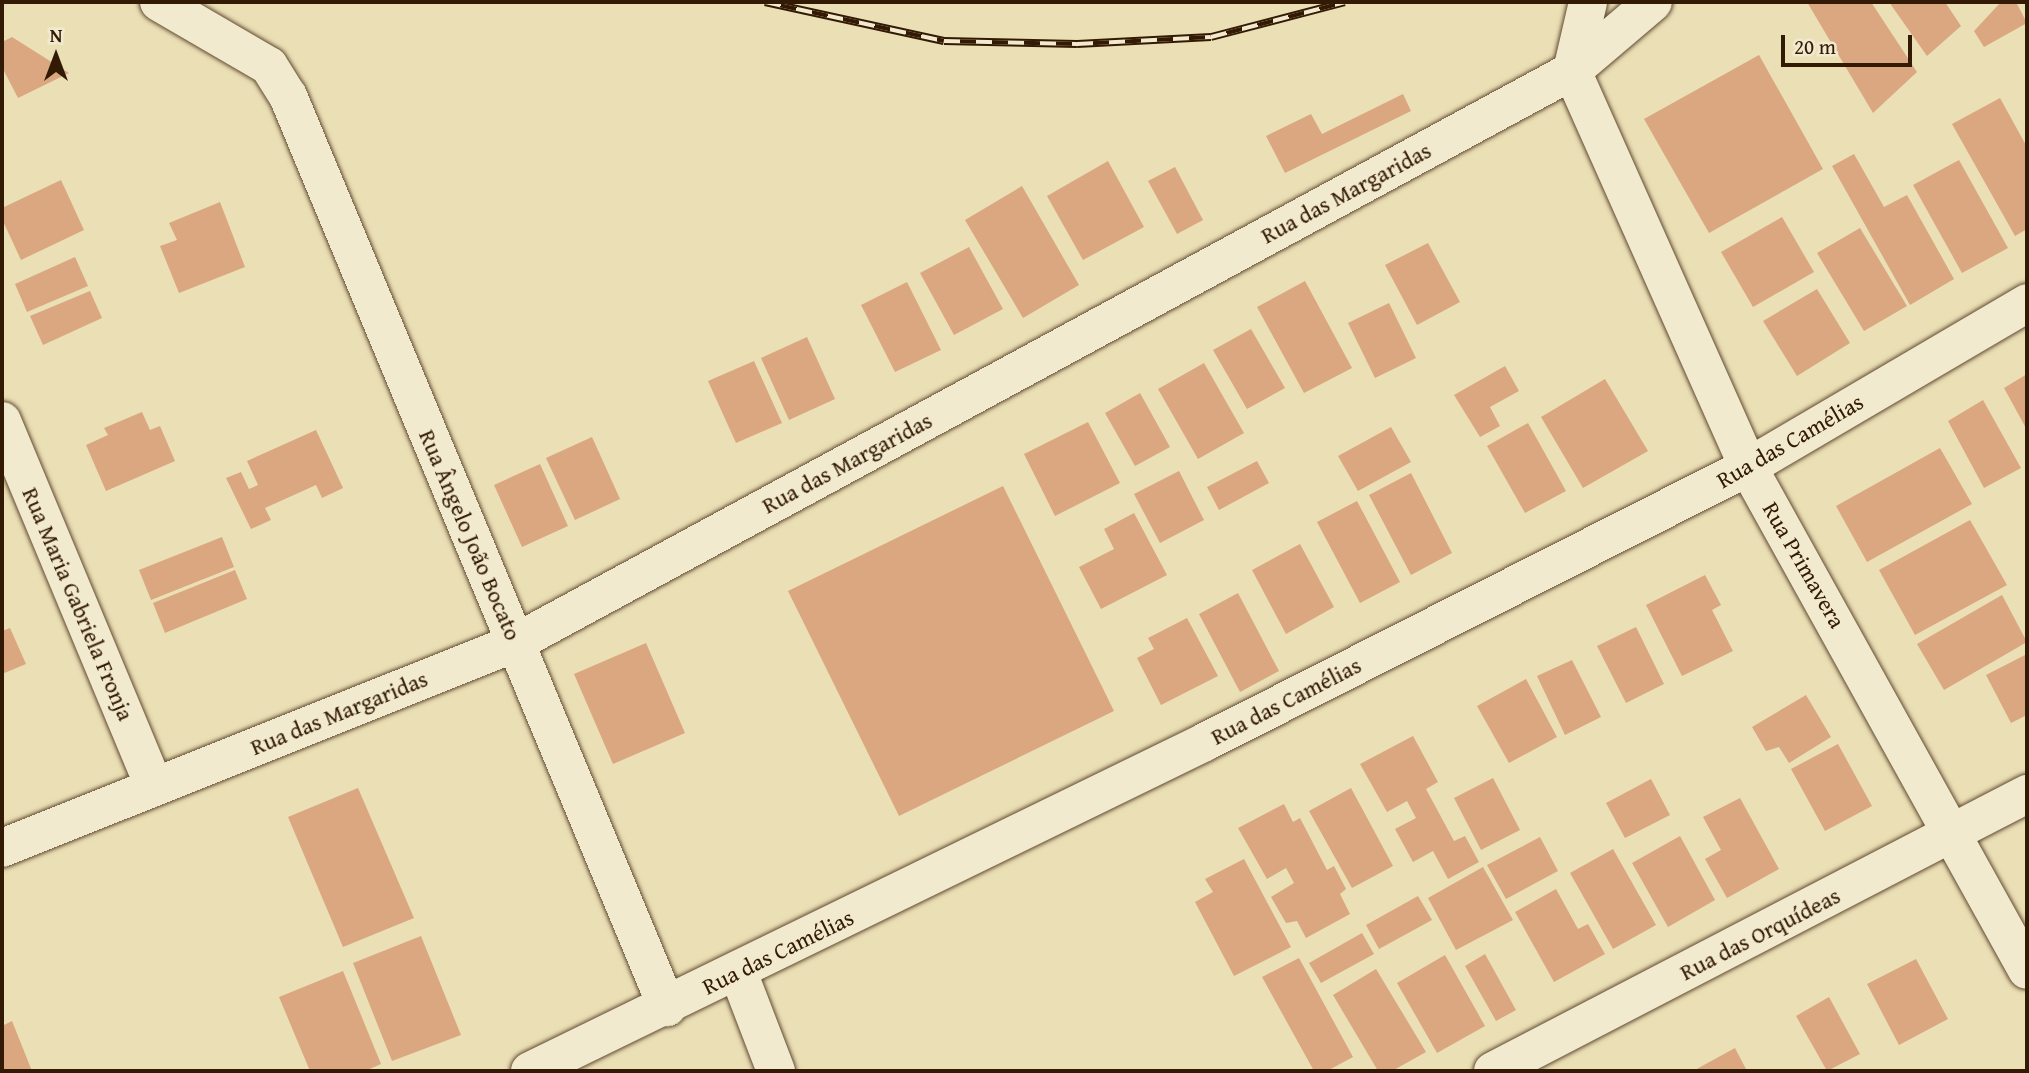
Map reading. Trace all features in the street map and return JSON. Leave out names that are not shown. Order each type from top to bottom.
[{"type":"street","name":"Rua Ângelo João Bocato","points":[[159,2],[269,66],[288,96],[667,1007]]},
{"type":"street","points":[[1572,71],[1588,2]]},
{"type":"street","name":"Rua das Margaridas","points":[[2,849],[515,643],[1572,71],[1653,2]]},
{"type":"street","name":"Rua Primavera","points":[[1572,71],[1748,467],[1956,833],[2027,970]]},
{"type":"street","name":"Rua das Camélias","points":[[530,1071],[738,972],[1748,467],[2027,303]]},
{"type":"street","name":"Rua Maria Gabriela Fronja","points":[[2,421],[154,787]]},
{"type":"street","name":"Rua das Orquídeas","points":[[1493,1071],[2027,794]]},
{"type":"street","points":[[738,972],[776,1071]]},
{"type":"building","points":[[1807,2],[1871,2],[1917,72],[1873,113]]},
{"type":"building","points":[[1889,2],[1945,2],[1961,26],[1927,56]]},
{"type":"building","points":[[2001,2],[2016,2],[2027,23],[1984,47],[1974,31]]},
{"type":"building","points":[[12,37],[69,73],[18,98],[2,67],[2,42]]},
{"type":"building","points":[[1759,55],[1823,169],[1709,233],[1644,119]]},
{"type":"building","points":[[1403,94],[1411,111],[1285,173],[1266,136],[1311,114],[1322,134]]},
{"type":"building","points":[[2000,98],[2027,147],[2027,229],[2015,236],[1952,124]]},
{"type":"building","points":[[1854,154],[1884,207],[1907,195],[1954,279],[1910,305],[1832,166]]},
{"type":"building","points":[[1959,160],[2008,248],[1962,273],[1913,185]]},
{"type":"building","points":[[1108,161],[1144,227],[1083,260],[1047,196]]},
{"type":"building","points":[[1175,167],[1203,220],[1177,234],[1148,181]]},
{"type":"building","points":[[61,180],[84,230],[21,260],[2,219],[2,208]]},
{"type":"building","points":[[1022,186],[1079,285],[1023,318],[965,220]]},
{"type":"building","points":[[220,202],[245,267],[179,293],[160,246],[177,240],[169,223]]},
{"type":"building","points":[[1782,217],[1814,272],[1753,307],[1721,252]]},
{"type":"building","points":[[1860,228],[1907,306],[1864,331],[1817,253]]},
{"type":"building","points":[[1428,243],[1460,302],[1417,325],[1385,265]]},
{"type":"building","points":[[969,247],[1003,309],[954,335],[920,273]]},
{"type":"building","points":[[75,257],[88,286],[27,312],[15,284]]},
{"type":"building","points":[[1305,281],[1352,368],[1304,393],[1257,307]]},
{"type":"building","points":[[907,282],[941,350],[895,372],[861,305]]},
{"type":"building","points":[[1817,289],[1850,343],[1797,376],[1763,321]]},
{"type":"building","points":[[90,291],[102,318],[43,345],[30,316]]},
{"type":"building","points":[[1389,303],[1416,358],[1375,378],[1348,323]]},
{"type":"building","points":[[1251,329],[1285,388],[1247,409],[1213,350]]},
{"type":"building","points":[[807,337],[835,399],[789,420],[761,358]]},
{"type":"building","points":[[754,361],[782,423],[736,443],[708,381]]},
{"type":"building","points":[[1204,363],[1244,433],[1198,459],[1158,389]]},
{"type":"building","points":[[1505,366],[1519,391],[1490,407],[1500,426],[1480,437],[1454,395]]},
{"type":"building","points":[[2027,374],[2027,430],[2004,388]]},
{"type":"building","points":[[1605,379],[1648,451],[1583,488],[1541,417]]},
{"type":"building","points":[[1140,393],[1170,447],[1135,466],[1105,413]]},
{"type":"building","points":[[1983,400],[2021,468],[1984,488],[1948,421]]},
{"type":"building","points":[[142,412],[150,430],[160,426],[175,461],[106,491],[86,445],[108,435],[104,428]]},
{"type":"building","points":[[1088,422],[1120,483],[1055,516],[1024,454]]},
{"type":"building","points":[[1528,423],[1566,491],[1525,513],[1487,446]]},
{"type":"building","points":[[1391,427],[1411,462],[1358,491],[1338,456]]},
{"type":"building","points":[[316,430],[343,488],[322,498],[316,485],[265,508],[271,520],[251,529],[226,478],[241,472],[249,489],[258,485],[247,461]]},
{"type":"building","points":[[592,437],[620,499],[575,520],[546,458]]},
{"type":"building","points":[[1940,448],[1972,504],[1867,562],[1836,506]]},
{"type":"building","points":[[1257,461],[1269,483],[1219,510],[1207,487]]},
{"type":"building","points":[[540,464],[568,526],[522,547],[494,485]]},
{"type":"building","points":[[1179,471],[1204,520],[1160,543],[1134,494]]},
{"type":"building","points":[[1411,473],[1452,553],[1411,575],[1369,495]]},
{"type":"building","points":[[1003,486],[1114,711],[899,816],[788,591]]},
{"type":"building","points":[[1357,501],[1400,582],[1360,603],[1317,522]]},
{"type":"building","points":[[1134,513],[1167,575],[1101,609],[1079,567],[1114,549],[1104,529]]},
{"type":"building","points":[[1970,520],[2007,585],[1915,635],[1879,570]]},
{"type":"building","points":[[222,537],[234,567],[151,600],[139,570]]},
{"type":"building","points":[[1300,544],[1334,607],[1286,634],[1252,570]]},
{"type":"building","points":[[235,570],[247,599],[165,633],[153,603]]},
{"type":"building","points":[[1705,575],[1721,605],[1712,610],[1733,651],[1682,676],[1646,605]]},
{"type":"building","points":[[1238,593],[1279,671],[1240,692],[1199,614]]},
{"type":"building","points":[[2002,595],[2027,642],[1944,690],[1917,644]]},
{"type":"building","points":[[1187,618],[1218,676],[1161,705],[1137,658],[1154,649],[1148,638]]},
{"type":"building","points":[[1636,627],[1664,684],[1626,703],[1597,646]]},
{"type":"building","points":[[10,628],[26,664],[2,674],[2,631]]},
{"type":"building","points":[[646,643],[685,733],[613,764],[574,674]]},
{"type":"building","points":[[2027,654],[2027,715],[2011,723],[1986,675]]},
{"type":"building","points":[[1572,660],[1601,717],[1565,735],[1537,676]]},
{"type":"building","points":[[1526,679],[1557,737],[1509,763],[1477,706]]},
{"type":"building","points":[[1806,695],[1831,737],[1789,763],[1779,747],[1766,751],[1752,727]]},
{"type":"building","points":[[1413,736],[1438,782],[1426,789],[1454,841],[1465,836],[1479,862],[1448,879],[1433,851],[1413,862],[1395,829],[1416,818],[1407,801],[1387,812],[1360,764]]},
{"type":"building","points":[[1838,744],[1872,806],[1825,831],[1791,769]]},
{"type":"building","points":[[1493,778],[1520,830],[1481,850],[1454,798]]},
{"type":"building","points":[[1651,779],[1670,815],[1625,838],[1606,803]]},
{"type":"building","points":[[358,788],[414,918],[343,947],[288,817]]},
{"type":"building","points":[[1351,788],[1393,866],[1352,888],[1309,811]]},
{"type":"building","points":[[1740,798],[1779,869],[1727,898],[1705,859],[1721,850],[1703,817]]},
{"type":"building","points":[[1284,804],[1293,822],[1300,818],[1327,870],[1334,866],[1346,889],[1340,894],[1350,914],[1306,938],[1297,921],[1286,923],[1271,897],[1294,883],[1286,868],[1267,879],[1238,828]]},
{"type":"building","points":[[1680,836],[1715,900],[1668,927],[1632,863]]},
{"type":"building","points":[[1540,837],[1558,871],[1506,899],[1487,865]]},
{"type":"building","points":[[1613,849],[1656,925],[1613,949],[1570,873]]},
{"type":"building","points":[[1244,859],[1291,947],[1234,976],[1195,902],[1213,892],[1205,879]]},
{"type":"building","points":[[1483,867],[1513,920],[1456,950],[1428,898]]},
{"type":"building","points":[[1556,889],[1578,929],[1588,924],[1605,954],[1554,982],[1515,912]]},
{"type":"building","points":[[1418,896],[1432,920],[1379,949],[1366,925]]},
{"type":"building","points":[[1362,933],[1374,954],[1321,983],[1309,963]]},
{"type":"building","points":[[421,936],[461,1035],[392,1061],[353,963]]},
{"type":"building","points":[[1485,954],[1516,1010],[1496,1021],[1465,966]]},
{"type":"building","points":[[1445,955],[1485,1026],[1437,1053],[1397,983]]},
{"type":"building","points":[[1299,958],[1353,1057],[1327,1071],[1314,1071],[1262,977]]},
{"type":"building","points":[[1916,959],[1948,1019],[1899,1045],[1867,984]]},
{"type":"building","points":[[1376,969],[1426,1052],[1392,1071],[1378,1071],[1333,995]]},
{"type":"building","points":[[343,971],[381,1064],[365,1071],[310,1071],[279,997]]},
{"type":"building","points":[[1829,997],[1860,1054],[1827,1071],[1796,1016]]},
{"type":"building","points":[[12,1021],[32,1071],[2,1071],[2,1026]]},
{"type":"building","points":[[1735,1048],[1747,1071],[1693,1071]]},
{"type":"railway","points":[[765,2],[944,41],[1077,44],[1211,37],[1345,2]]}]
